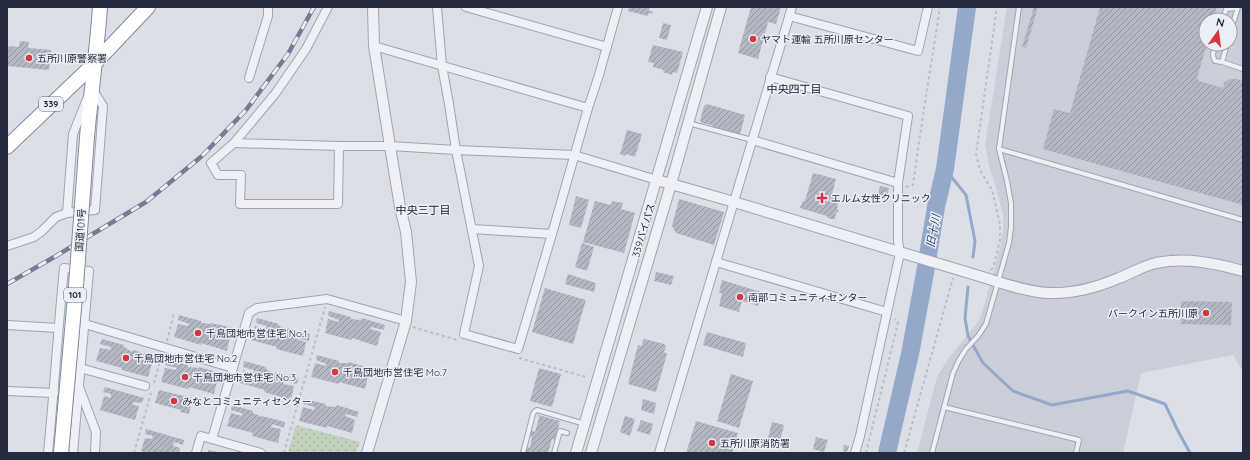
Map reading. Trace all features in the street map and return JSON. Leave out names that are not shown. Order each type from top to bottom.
[{"type":"highway","name":"国道101号","points":[[61,453],[91,87],[96,62],[100,7]]},
{"type":"highway","name":"339","points":[[7,147],[96,62],[148,7]]},
{"type":"street","points":[[249,78],[268,16],[268,7]]},
{"type":"street","points":[[328,7],[306,49],[275,94],[234,143],[211,163],[218,175],[241,175],[240,204],[338,204],[339,146]]},
{"type":"street","points":[[366,453],[406,322],[411,282],[409,253],[374,46],[373,7]]},
{"type":"street","points":[[437,7],[442,66],[456,150],[479,266],[464,334],[518,348],[618,7]]},
{"type":"street","points":[[466,7],[607,47]]},
{"type":"street","points":[[591,453],[671,184],[720,9],[708,7]]},
{"type":"street","name":"339バイパス","points":[[576,453],[708,7]]},
{"type":"street","points":[[659,453],[792,7]]},
{"type":"street","points":[[789,16],[918,51],[928,7]]},
{"type":"street","points":[[374,46],[588,108]]},
{"type":"street","points":[[770,78],[908,116],[900,186],[898,241],[903,254],[887,312],[855,453]]},
{"type":"street","points":[[7,246],[34,237],[56,217],[67,213],[94,210],[103,106],[91,87]]},
{"type":"street","points":[[67,213],[73,134],[91,87]]},
{"type":"street","points":[[752,140],[900,186]]},
{"type":"street","points":[[234,143],[390,146],[574,155],[903,254],[992,277],[1024,289],[1048,293],[1094,288],[1136,270],[1155,264],[1173,261],[1188,260],[1243,271]]},
{"type":"street","points":[[472,229],[552,234]]},
{"type":"street","points":[[716,262],[887,312]]},
{"type":"street","points":[[48,453],[64,268],[89,271],[73,453]]},
{"type":"street","points":[[212,439],[249,313],[257,308],[327,299],[406,322]]},
{"type":"street","points":[[85,324],[234,368]]},
{"type":"street","points":[[7,325],[58,328]]},
{"type":"street","points":[[80,368],[150,387]]},
{"type":"street","points":[[78,384],[96,432],[95,453]]},
{"type":"street","points":[[7,391],[54,393]]},
{"type":"street","points":[[196,453],[201,436],[260,453]]},
{"type":"lane","points":[[932,453],[952,372],[959,360],[986,324],[992,277],[1009,243],[1011,203],[999,149],[1020,7]]},
{"type":"lane","points":[[1225,12],[1226,9],[1237,8]]},
{"type":"lane","points":[[1214,52],[1213,58],[1215,61],[1243,69]]},
{"type":"lane","points":[[1222,62],[1225,52]]},
{"type":"lane","points":[[688,123],[752,140]]},
{"type":"lane","points":[[999,149],[1243,220]]},
{"type":"lane","points":[[944,407],[1079,440],[1076,453]]},
{"type":"lane","points":[[523,453],[533,414],[537,410],[585,424]]},
{"type":"lane","points":[[554,453],[560,431],[567,433]]},
{"type":"path","points":[[900,186],[913,185],[922,115],[940,7]]},
{"type":"path","points":[[992,277],[1000,240],[1000,224],[992,190],[980,170],[976,154],[997,7]]},
{"type":"path","points":[[904,453],[954,277]]},
{"type":"path","points":[[284,453],[325,306]]},
{"type":"path","points":[[167,342],[174,313]]},
{"type":"path","points":[[134,453],[150,387],[162,353]]},
{"type":"shaded area","points":[[1007,7],[1243,7],[1243,369],[1242,370],[1233,355],[1141,373],[1123,453],[917,453],[937,377],[946,362],[981,316],[1001,243],[1003,215],[985,145]]},
{"type":"green space","points":[[296,425],[360,442],[356,453],[295,453],[288,451]]},
{"type":"building","points":[[629,7],[650,7],[649,11],[653,11],[652,14],[649,13],[648,16],[628,11]]},
{"type":"building","name":"ヤマト運輸 五所川原センター","points":[[751,7],[781,7],[776,24],[768,22],[758,59],[738,53]]},
{"type":"building","points":[[1034,7],[1038,7],[1026,48],[1022,47]]},
{"type":"building","points":[[1100,7],[1217,7],[1215,12],[1198,12],[1198,52],[1205,52],[1197,78],[1199,81],[1223,88],[1224,83],[1230,79],[1243,81],[1243,205],[1043,149],[1054,109],[1070,113]]},
{"type":"building","points":[[663,23],[671,25],[667,40],[659,38]]},
{"type":"building","name":"五所川原警察署","points":[[20,41],[29,42],[28,48],[51,50],[49,70],[7,66],[7,46],[19,47]]},
{"type":"building","points":[[653,45],[683,52],[677,73],[673,72],[672,75],[663,72],[664,70],[653,67],[654,63],[648,62]]},
{"type":"building","points":[[707,104],[745,115],[740,135],[713,128],[712,125],[702,123],[700,120],[704,106]]},
{"type":"building","points":[[627,130],[642,134],[635,157],[620,154]]},
{"type":"building","name":"エルム女性クリニック","points":[[813,173],[836,179],[832,194],[839,195],[837,209],[839,210],[836,213],[835,219],[800,208],[803,201],[805,201]]},
{"type":"building","points":[[880,186],[889,188],[886,200],[877,198]]},
{"type":"building","points":[[576,196],[589,200],[581,228],[569,225]]},
{"type":"building","points":[[679,199],[724,212],[714,245],[676,233],[672,226]]},
{"type":"building","points":[[595,201],[611,205],[612,201],[623,203],[621,209],[635,213],[624,253],[583,242]]},
{"type":"building","points":[[582,243],[594,247],[587,271],[575,267]]},
{"type":"building","points":[[656,272],[674,276],[671,285],[654,281]]},
{"type":"building","points":[[568,274],[596,283],[594,292],[565,284]]},
{"type":"building","name":"南部コミュニティセンター","points":[[722,280],[761,292],[758,306],[742,301],[739,312],[719,306],[722,293],[719,293]]},
{"type":"building","points":[[545,288],[586,300],[573,344],[532,332]]},
{"type":"building","name":"パークイン五所川原","points":[[1181,301],[1232,302],[1231,325],[1181,324]]},
{"type":"building","points":[[329,311],[351,317],[351,319],[361,320],[362,318],[385,325],[384,330],[371,327],[370,329],[381,332],[377,346],[352,338],[351,340],[325,333],[328,319],[339,322],[339,320],[328,316]]},
{"type":"building","name":"千鳥団地市営住宅 No.1","points":[[179,315],[201,321],[201,323],[211,323],[234,328],[232,335],[221,332],[221,334],[230,336],[227,351],[174,337],[178,324],[188,326],[189,324],[178,320]]},
{"type":"building","points":[[257,318],[279,324],[278,325],[287,330],[288,328],[310,334],[309,341],[296,338],[306,342],[303,356],[276,349],[277,347],[251,340],[255,326],[266,329],[267,326],[256,323]]},
{"type":"building","points":[[707,332],[746,343],[743,357],[703,345]]},
{"type":"building","name":"千鳥団地市営住宅 No.2","points":[[102,339],[124,345],[123,346],[132,352],[133,350],[155,356],[154,362],[145,360],[144,362],[152,364],[148,377],[96,361],[100,348],[111,350],[111,347],[100,344]]},
{"type":"building","points":[[645,339],[664,344],[666,346],[664,352],[667,354],[656,392],[628,384],[638,345],[642,346],[643,340]]},
{"type":"building","name":"千鳥団地市営住宅 Mo.7","points":[[317,355],[339,361],[339,363],[349,362],[372,369],[370,374],[358,371],[358,373],[368,376],[365,389],[311,377],[315,363],[326,366],[326,364],[316,360]]},
{"type":"building","name":"千鳥団地市営住宅 No.3","points":[[166,360],[188,365],[188,367],[199,367],[220,373],[219,378],[207,376],[207,378],[217,381],[214,394],[189,387],[188,389],[161,382],[165,368],[176,370],[177,368],[165,365]]},
{"type":"building","points":[[244,361],[266,367],[266,369],[275,374],[275,372],[298,378],[297,384],[284,381],[283,384],[294,386],[291,400],[264,392],[265,390],[240,383],[243,370],[253,373],[254,370],[243,367]]},
{"type":"building","points":[[539,368],[561,374],[552,407],[530,401]]},
{"type":"building","points":[[731,374],[753,381],[739,428],[717,421]]},
{"type":"building","points":[[105,387],[144,398],[142,403],[133,402],[133,405],[139,406],[135,420],[100,410],[104,396],[111,398],[111,394],[103,392]]},
{"type":"building","name":"みなとコミュニティセンター","points":[[159,390],[192,398],[189,414],[180,412],[181,410],[155,403]]},
{"type":"building","points":[[304,399],[326,404],[325,406],[336,407],[337,405],[359,412],[357,417],[346,414],[345,416],[355,420],[352,433],[327,426],[327,428],[299,421],[303,407],[314,410],[315,407],[303,404]]},
{"type":"building","points":[[643,399],[656,403],[654,414],[641,410]]},
{"type":"building","points":[[232,405],[253,411],[253,413],[262,417],[285,422],[284,428],[272,424],[271,427],[281,429],[278,443],[252,436],[253,433],[227,426],[231,413],[242,416],[242,413],[231,410]]},
{"type":"building","points":[[538,415],[560,421],[555,440],[552,439],[548,453],[520,452],[522,445],[530,448],[532,437],[525,435],[527,429],[535,432],[539,418]]},
{"type":"building","points":[[625,416],[635,419],[630,436],[620,432]]},
{"type":"building","points":[[641,420],[653,424],[650,435],[637,431]]},
{"type":"building","name":"五所川原消防署","points":[[696,421],[738,433],[732,453],[686,453]]},
{"type":"building","points":[[772,422],[784,425],[780,441],[768,438]]},
{"type":"building","points":[[146,429],[184,440],[183,445],[174,442],[173,446],[180,448],[179,453],[147,453],[141,451],[145,438],[152,439],[153,436],[145,434]]},
{"type":"building","points":[[816,437],[828,440],[824,452],[813,449]]},
{"type":"building","points":[[844,445],[849,446],[847,452],[843,451]]},
{"type":"building","points":[[208,450],[218,452],[218,453],[208,453]]},
{"type":"waterway","name":"旧十川","points":[[887,453],[910,354],[936,207],[945,169],[967,7]]},
{"type":"waterway","points":[[945,169],[966,195],[975,241],[973,257]]},
{"type":"waterway","points":[[968,287],[965,318],[968,336],[983,363],[1013,391],[1052,405],[1128,391],[1165,404],[1190,453]]},
{"type":"railway","points":[[7,284],[146,202],[202,156],[246,110],[288,54],[314,7]]},
{"type":"place","name":"ヤマト運輸 五所川原センター","points":[[753,39]]},
{"type":"place","name":"五所川原警察署","points":[[29,58]]},
{"type":"place","name":"エルム女性クリニック","points":[[822,198]]},
{"type":"place","name":"南部コミュニティセンター","points":[[740,297]]},
{"type":"place","name":"パークイン五所川原","points":[[1206,313]]},
{"type":"place","name":"千鳥団地市営住宅 No.1","points":[[198,333]]},
{"type":"place","name":"千鳥団地市営住宅 No.2","points":[[126,358]]},
{"type":"place","name":"千鳥団地市営住宅 Mo.7","points":[[335,372]]},
{"type":"place","name":"千鳥団地市営住宅 No.3","points":[[185,377]]},
{"type":"place","name":"みなとコミュニティセンター","points":[[174,401]]},
{"type":"place","name":"五所川原消防署","points":[[712,443]]},
{"type":"district","name":"中央四丁目","points":[[794,89]]},
{"type":"district","name":"中央三丁目","points":[[423,210]]}]
